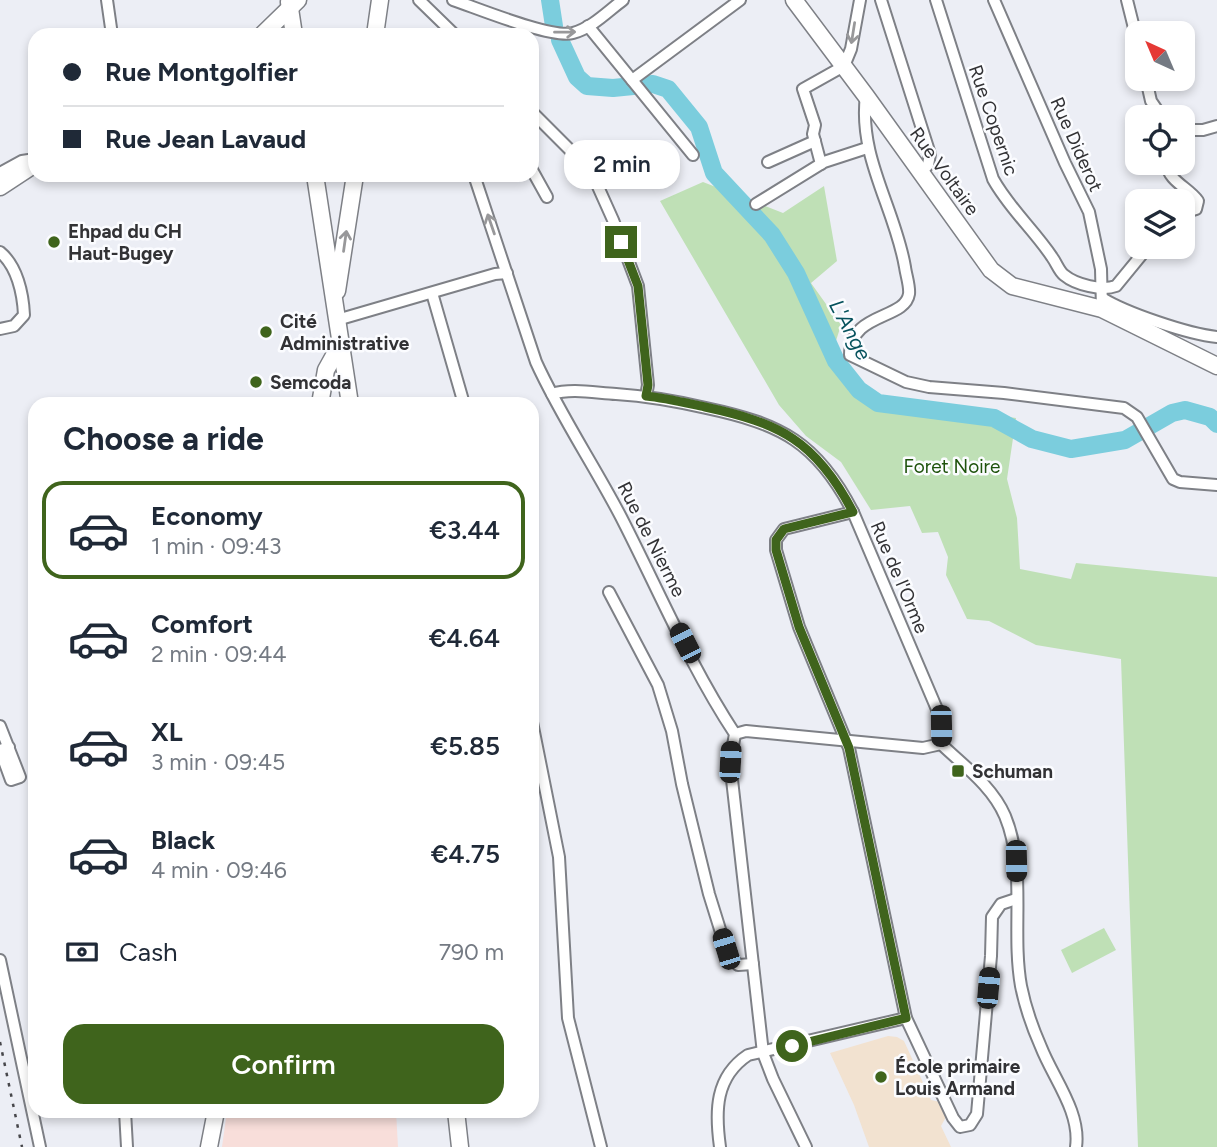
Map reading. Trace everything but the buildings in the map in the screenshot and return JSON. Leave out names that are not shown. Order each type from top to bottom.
[{"type":"main road","points":[[378,28],[380,0]]},
{"type":"main road","name":"Rue Voltaire","points":[[794,0],[1000,279],[1012,286],[1102,298],[1217,366]]},
{"type":"main road","points":[[269,28],[292,3]]},
{"type":"main road","points":[[292,3],[293,28]]},
{"type":"main road","points":[[0,187],[28,167]]},
{"type":"main road","points":[[316,182],[350,397]]},
{"type":"main road","points":[[336,314],[354,182]]},
{"type":"main road","points":[[321,397],[326,370],[341,343]]},
{"type":"main road","points":[[209,1147],[215,1118]]},
{"type":"main road","points":[[457,1118],[460,1147]]},
{"type":"street","points":[[107,0],[111,28]]},
{"type":"street","points":[[419,0],[448,28]]},
{"type":"street","points":[[453,0],[561,33],[573,33],[588,26],[624,0]]},
{"type":"street","points":[[632,80],[740,0]]},
{"type":"street","points":[[821,164],[813,134],[815,125],[803,89],[844,66],[851,48],[860,0]]},
{"type":"street","points":[[881,0],[930,154],[928,165],[921,172]]},
{"type":"street","name":"Rue Copernic","points":[[936,0],[993,179],[1061,273],[1117,307],[1217,337]]},
{"type":"street","name":"Rue Diderot","points":[[994,0],[1089,212],[1099,249],[1102,298]]},
{"type":"street","points":[[1127,0],[1132,21]]},
{"type":"street","points":[[588,26],[693,155]]},
{"type":"street","points":[[866,96],[863,116],[867,148],[903,255],[909,294],[904,304],[859,329],[850,342],[850,355],[906,382],[929,387],[1124,408],[1131,412],[1144,429],[1173,478],[1180,482],[1217,485]]},
{"type":"street","points":[[539,119],[591,172],[613,220],[638,286],[646,363],[646,396]]},
{"type":"street","points":[[1195,130],[1217,126]]},
{"type":"street","points":[[768,162],[815,141]]},
{"type":"street","points":[[756,204],[821,164],[867,148]]},
{"type":"street","points":[[0,173],[22,161],[28,161]]},
{"type":"street","points":[[1171,175],[1184,189]]},
{"type":"street","name":"Rue de Nierme","points":[[476,182],[536,362],[595,467],[709,691],[735,734]]},
{"type":"street","points":[[539,182],[547,197]]},
{"type":"street","points":[[0,252],[17,279],[22,293],[24,315],[14,326],[0,329]]},
{"type":"street","points":[[1102,298],[1119,284],[1139,259]]},
{"type":"street","points":[[336,314],[507,273]]},
{"type":"street","points":[[432,293],[462,397]]},
{"type":"street","name":"Rue de l'Orme","points":[[552,394],[566,392],[646,396],[744,415],[776,428],[819,460],[836,481],[853,512],[939,714],[941,744]]},
{"type":"street","points":[[853,512],[784,529],[776,540],[776,550],[799,627],[845,739],[906,1018],[953,1118],[960,1126],[974,1121],[977,1114],[992,917],[1002,904],[1016,899]]},
{"type":"street","points":[[609,592],[658,685],[709,894],[728,955],[738,965],[753,964]]},
{"type":"street","points":[[0,726],[9,747]]},
{"type":"street","points":[[806,1147],[772,1079],[764,1053],[730,762],[735,734],[746,731],[923,748],[941,744],[984,784],[1000,806],[1012,839],[1016,861],[1017,949],[1021,987],[1040,1045],[1071,1109],[1077,1137],[1076,1147]]},
{"type":"street","points":[[539,757],[559,857],[568,1018],[601,1147]]},
{"type":"street","points":[[0,960],[28,1091]]},
{"type":"street","points":[[720,1147],[719,1104],[725,1079],[748,1055],[906,1018]]},
{"type":"street","points":[[34,1118],[40,1147]]},
{"type":"street","points":[[125,1118],[127,1147]]},
{"type":"shaded area","name":"École primaire Louis Armand","points":[[888,1036],[904,1041],[931,1100],[940,1102],[946,1117],[941,1126],[951,1147],[869,1147],[854,1105],[830,1053]]},
{"type":"shaded area","points":[[226,1118],[396,1118],[398,1147],[222,1147]]},
{"type":"green space","name":"Foret Noire","points":[[703,182],[783,213],[824,186],[837,261],[811,283],[841,325],[835,344],[856,382],[884,399],[1016,418],[1007,479],[1017,518],[1020,569],[1071,579],[1076,563],[1217,577],[1217,1147],[1138,1147],[1121,659],[1036,645],[989,621],[967,619],[946,575],[948,557],[938,532],[922,533],[910,506],[871,510],[841,462],[806,436],[779,405],[660,201]]},
{"type":"green space","points":[[1104,928],[1116,950],[1072,973],[1061,950]]},
{"type":"waterway","name":"L'Ange","points":[[550,0],[554,26]]},
{"type":"waterway","name":"L'Ange","points":[[560,40],[577,77],[587,86],[613,88],[653,84],[668,89],[699,127],[714,173],[772,235],[796,273],[836,361],[859,390],[878,403],[994,418],[1032,439],[1071,449],[1125,440],[1172,413],[1185,410],[1210,417],[1217,424]]},
{"type":"railway","points":[[0,1042],[22,1147]]},
{"type":"place","name":"Ehpad du CH Haut-Bugey","points":[[54,242]]},
{"type":"place","name":"Cité Administrative","points":[[266,332]]},
{"type":"place","name":"Semcoda","points":[[256,382]]},
{"type":"place","name":"Schuman","points":[[958,771]]},
{"type":"place","name":"École primaire Louis Armand","points":[[881,1077]]},
{"type":"route","points":[[621,242],[638,286],[648,385],[646,396],[744,415],[776,428],[819,460],[836,481],[853,512],[784,529],[776,540],[776,550],[799,627],[849,748],[906,1018],[792,1046]]}]
